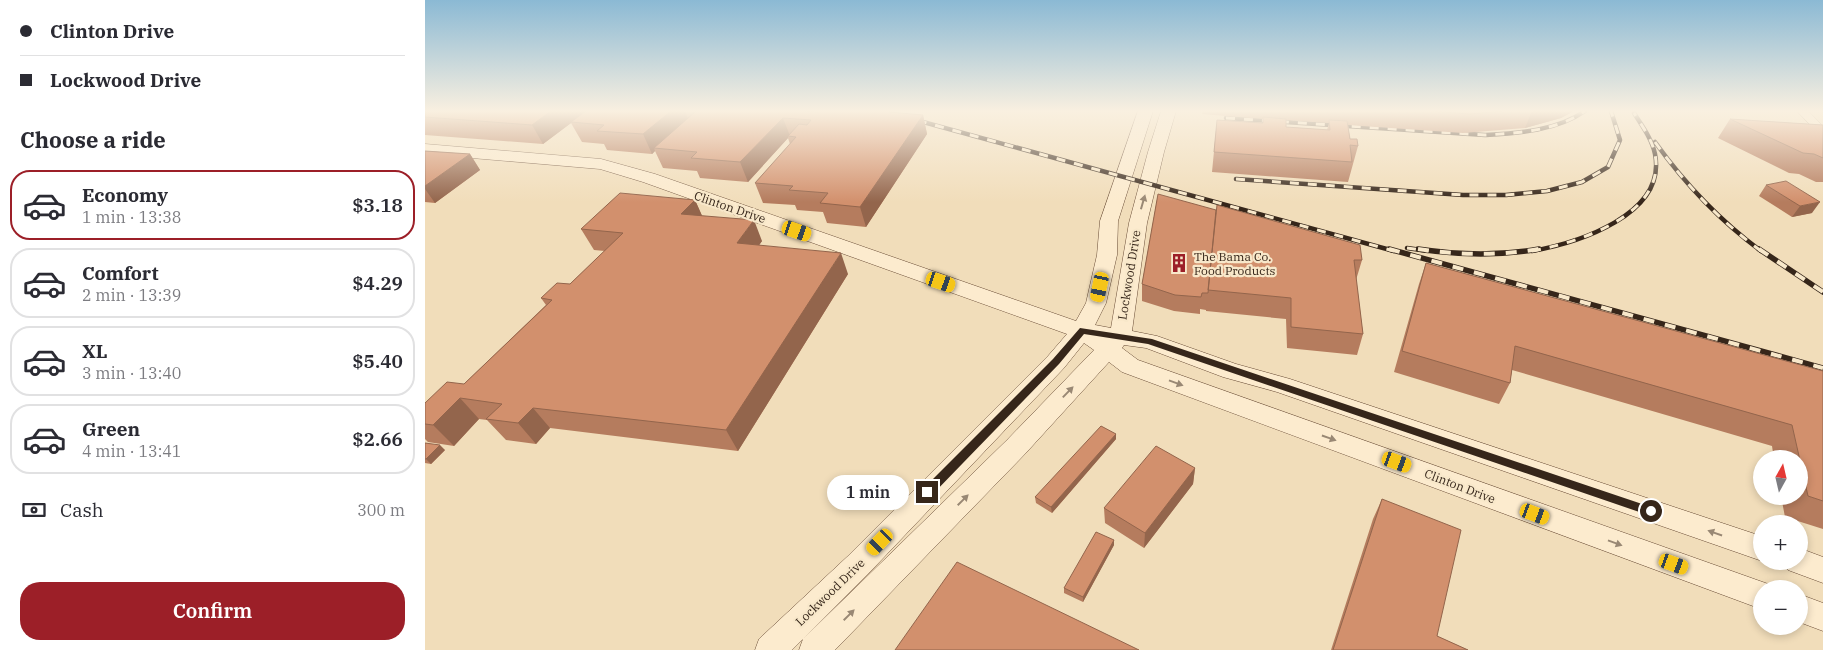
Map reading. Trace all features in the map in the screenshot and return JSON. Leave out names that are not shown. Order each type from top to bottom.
[{"type":"main road","name":"Lockwood Drive","points":[[770,650],[857,565],[1056,362],[1083,330],[1096,303],[1107,255],[1109,221],[1136,141]]},
{"type":"main road","name":"Lockwood Drive","points":[[1114,343],[1137,223],[1160,141]]},
{"type":"main road","name":"Clinton Drive","points":[[425,149],[601,164],[649,178],[1083,330],[1114,343],[1149,341],[1231,371],[1282,385],[1753,546]]},
{"type":"main road","name":"Clinton Drive","points":[[1114,343],[1130,366],[1753,592]]},
{"type":"main road","points":[[794,626],[816,648],[940,524],[1114,343]]},
{"type":"main road","points":[[914,506],[940,524]]},
{"type":"main road","points":[[1808,565],[1823,570]]},
{"type":"main road","points":[[1808,611],[1823,617]]},
{"type":"building","points":[[662,141],[760,141],[740,162],[691,158],[697,152],[654,148]]},
{"type":"building","points":[[792,141],[905,141],[860,207],[820,203],[828,193],[789,190],[793,186],[755,183]]},
{"type":"building","points":[[1215,141],[1357,141],[1358,146],[1350,145],[1352,162],[1214,152]]},
{"type":"building","points":[[1778,141],[1823,141],[1823,158],[1814,154],[1803,153]]},
{"type":"building","points":[[425,151],[470,154],[425,186]]},
{"type":"building","points":[[1786,181],[1820,202],[1800,206],[1766,185]]},
{"type":"building","points":[[620,193],[695,200],[681,214],[754,220],[737,243],[841,253],[726,430],[533,408],[518,423],[486,419],[502,404],[460,398],[433,425],[425,424],[425,403],[447,382],[464,384],[552,300],[541,298],[557,283],[570,284],[623,233],[581,229]]},
{"type":"building","name":"The Bama Co. Food Products","points":[[1158,194],[1216,210],[1208,293],[1202,293],[1201,297],[1175,295],[1142,284]]},
{"type":"building","points":[[1217,205],[1360,245],[1362,260],[1354,260],[1363,334],[1291,327],[1291,298],[1208,290]]},
{"type":"building","points":[[1426,263],[1823,371],[1823,501],[1808,496],[1808,450],[1798,450],[1792,425],[1515,346],[1510,383],[1402,351]]},
{"type":"building","points":[[1101,426],[1116,434],[1051,507],[1035,497]]},
{"type":"building","points":[[425,443],[440,445],[426,459],[425,459]]},
{"type":"building","points":[[1156,446],[1195,468],[1145,533],[1104,508]]},
{"type":"building","points":[[1382,499],[1461,530],[1437,636],[1468,650],[1333,650]]},
{"type":"building","points":[[1096,532],[1114,540],[1083,597],[1064,588]]},
{"type":"building","points":[[957,562],[1139,650],[895,650]]},
{"type":"railway","points":[[994,141],[1394,251]]},
{"type":"railway","points":[[1236,179],[1463,195],[1506,195],[1547,191],[1582,182],[1608,167],[1619,141]]},
{"type":"railway","points":[[1532,251],[1572,241],[1594,233],[1615,222],[1633,209],[1647,194],[1655,175],[1655,154],[1651,141]]},
{"type":"railway","points":[[1655,142],[1703,201],[1761,251]]},
{"type":"railway","points":[[1407,248],[1428,251]]},
{"type":"railway","points":[[1389,249],[1823,368]]},
{"type":"railway","points":[[1418,249],[1448,253],[1479,254],[1539,249]]},
{"type":"railway","points":[[1759,249],[1823,292]]},
{"type":"place","name":"The Bama Co. Food Products","points":[[1179,263]]},
{"type":"route","points":[[927,492],[1056,362],[1083,330],[1149,341],[1231,371],[1282,385],[1651,511]]}]
